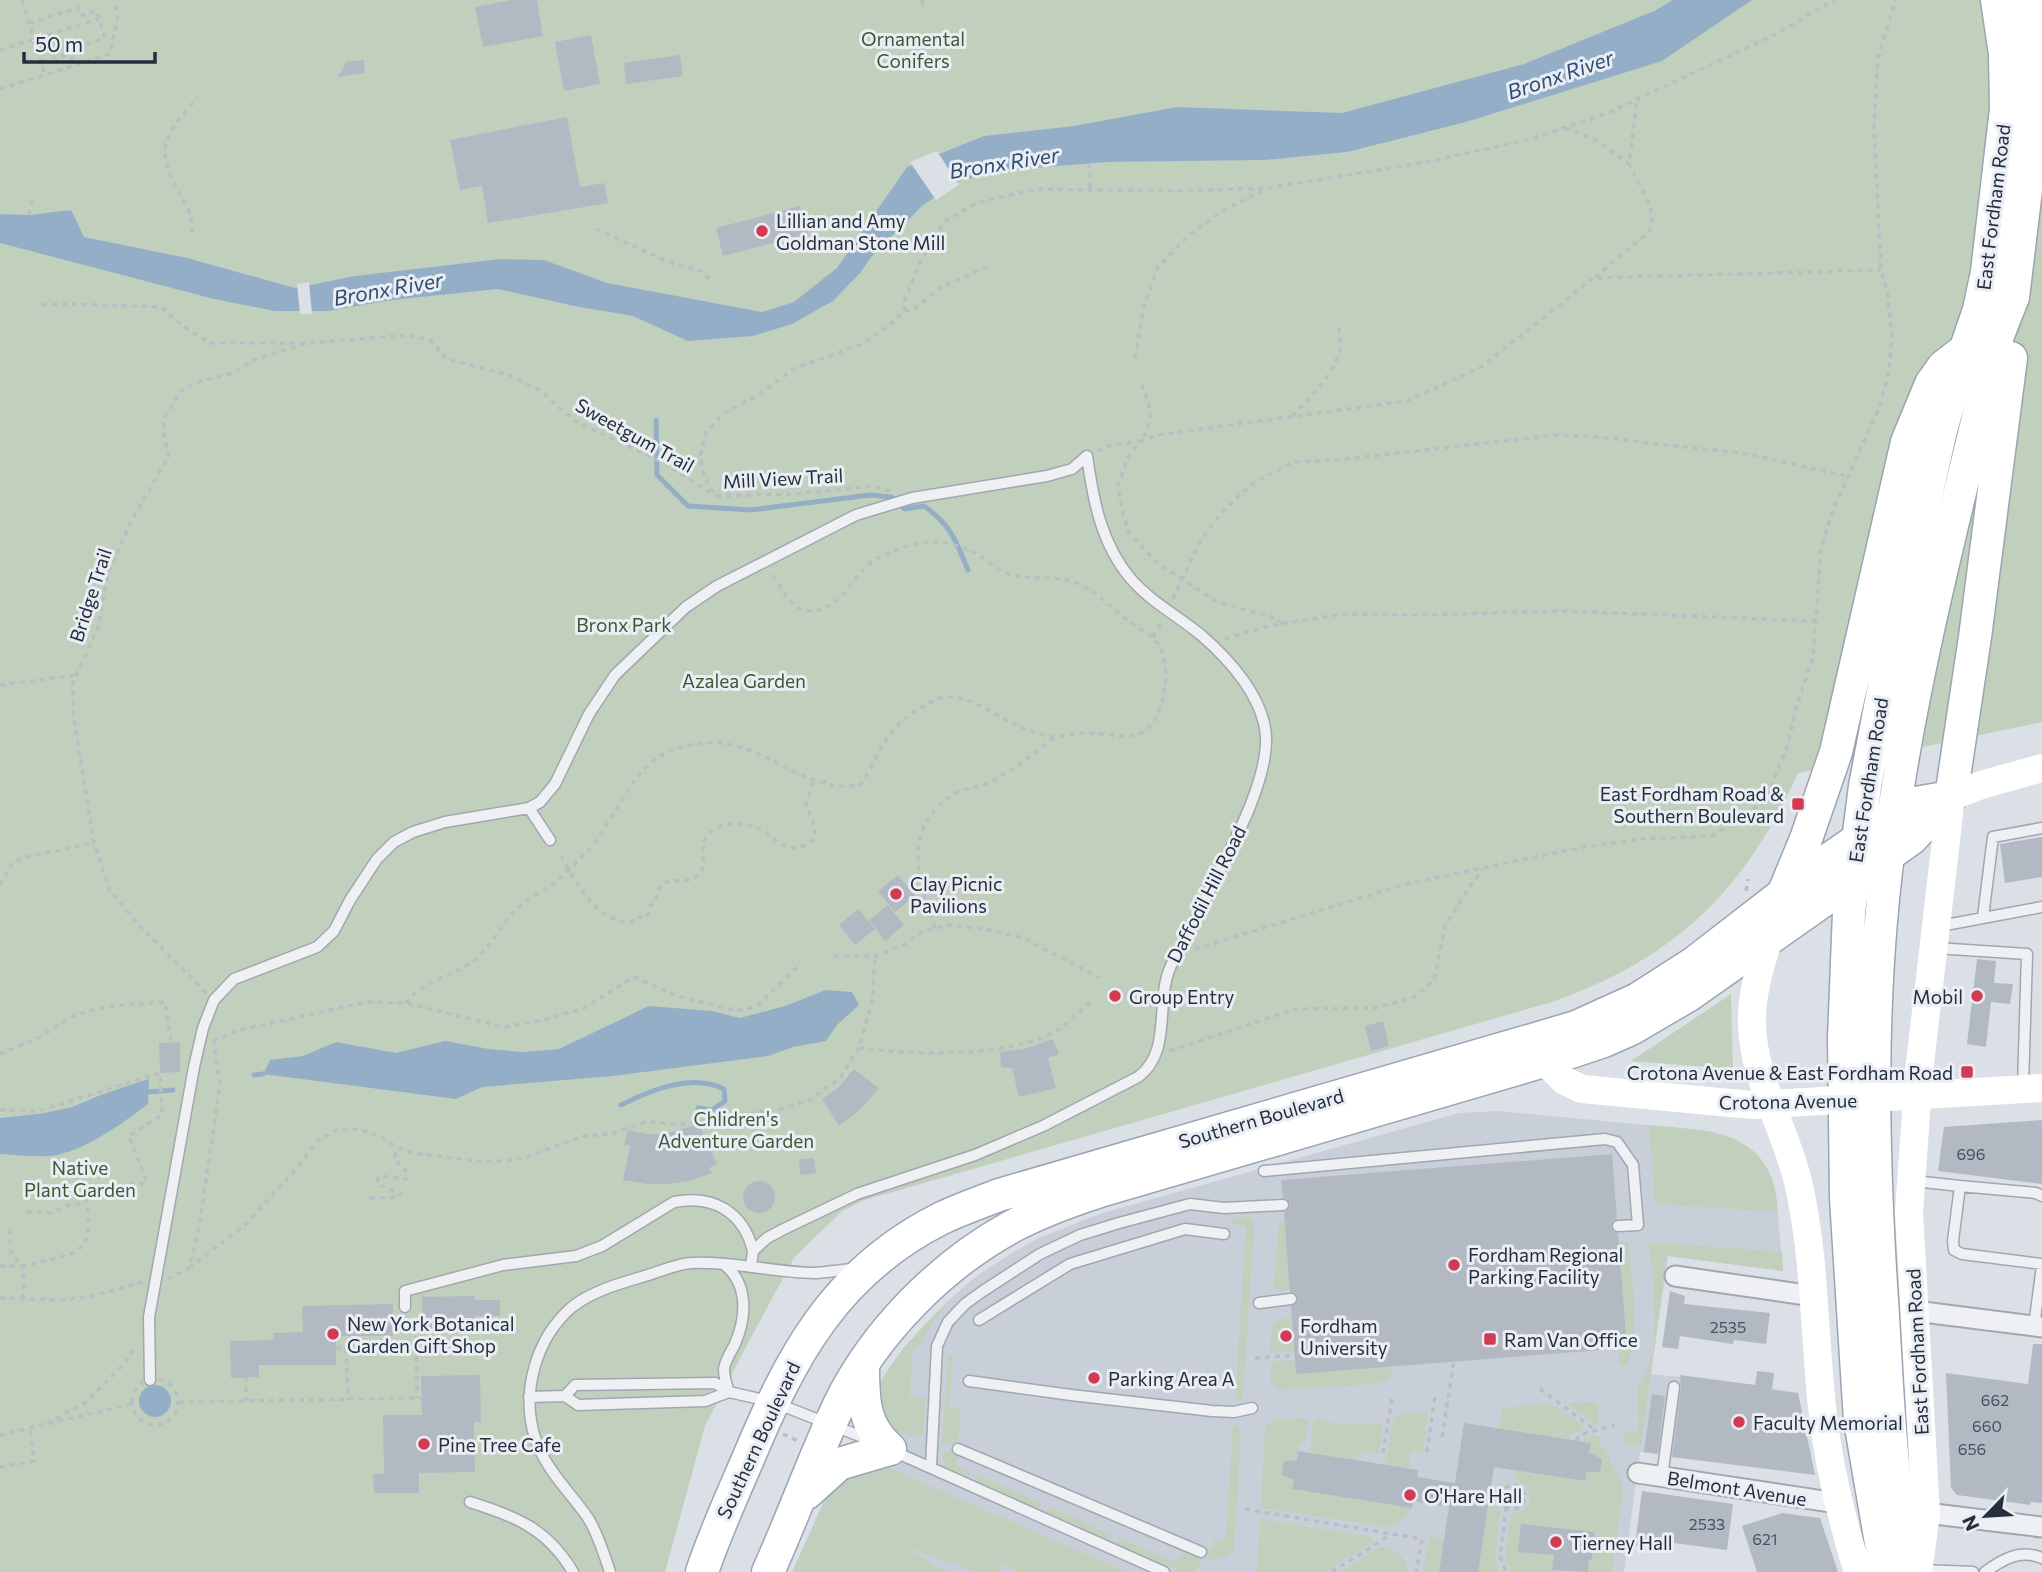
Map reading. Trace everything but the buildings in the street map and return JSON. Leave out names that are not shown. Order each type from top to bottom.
[{"type":"main road","name":"East Fordham Road","points":[[1886,1572],[1860,1421],[1846,1198],[1843,1051],[1849,912],[1876,722],[1941,430],[1979,310],[1987,272],[2004,138],[2007,84],[1997,0]]},
{"type":"main road","name":"East Fordham Road","points":[[1916,1571],[1900,1522],[1892,1457],[1876,1209],[1875,1048],[1884,889],[1899,778],[1918,677],[1998,335],[2013,297],[2034,105],[2032,43],[2026,0]]},
{"type":"main road","points":[[1951,797],[1994,498],[2013,338],[2013,297]]},
{"type":"main road","points":[[1784,892],[1806,839],[1836,752],[1907,442],[1931,384],[1943,367],[1965,350]]},
{"type":"main road","name":"Southern Boulevard","points":[[702,1572],[773,1402],[794,1360],[818,1323],[832,1304],[867,1268],[939,1219],[999,1195],[1532,1040],[1598,1018],[1667,982],[1784,892],[1909,804],[1951,797]]},
{"type":"main road","name":"Southern Boulevard","points":[[768,1572],[840,1405],[863,1365],[907,1309],[947,1272],[991,1239],[1052,1207],[1100,1191],[1544,1061],[1604,1041],[1641,1024],[1689,995],[1911,839],[1951,797]]},
{"type":"main road","points":[[800,1498],[839,1464],[890,1449],[875,1434],[866,1414],[863,1365]]},
{"type":"street","name":"Southern Boulevard","points":[[1951,797],[1991,782],[2042,768]]},
{"type":"street","name":"East Fordham Road","points":[[1916,1571],[1926,1513],[1909,1212],[1910,1180],[1951,797]]},
{"type":"street","points":[[1784,892],[1754,991],[1752,1021],[1757,1060],[1799,1185],[1813,1296],[1822,1409],[1837,1503],[1858,1572]]},
{"type":"street","name":"Crotona Avenue","points":[[1544,1061],[1565,1081],[1582,1089],[1725,1104],[1918,1097],[2032,1089]]},
{"type":"street","points":[[1675,1276],[1813,1296]]},
{"type":"street","points":[[1915,1311],[2038,1326]]},
{"type":"street","name":"Belmont Avenue","points":[[1637,1473],[1837,1503]]},
{"type":"street","points":[[1926,1513],[2042,1527]]},
{"type":"lane","points":[[150,1380],[149,1317],[202,1028],[214,1000],[234,979],[317,947],[334,931],[350,900],[377,859],[394,842],[413,832],[445,822],[529,808],[540,802],[555,784],[589,714],[615,675],[686,607],[717,586],[856,516],[911,498],[1047,476],[1072,469],[1087,456]]},
{"type":"lane","name":"Daffodil Hill Road","points":[[1087,456],[1093,499],[1108,544],[1131,579],[1235,669],[1258,706],[1266,734],[1264,763],[1245,818],[1168,970],[1162,998],[1158,1052]]},
{"type":"lane","points":[[529,808],[550,840]]},
{"type":"lane","points":[[1983,917],[1993,837],[2042,828]]},
{"type":"lane","points":[[1935,938],[1983,917],[2042,906]]},
{"type":"lane","points":[[1935,938],[2027,954],[2032,1089]]},
{"type":"lane","points":[[753,1251],[767,1238],[857,1194],[975,1155],[1042,1126],[1138,1077],[1151,1066],[1158,1052]]},
{"type":"lane","points":[[1264,1171],[1605,1139],[1617,1142],[1633,1165],[1638,1225],[1618,1226]]},
{"type":"lane","points":[[1910,1180],[2036,1193],[2042,1196]]},
{"type":"lane","points":[[1960,1186],[1954,1250],[1962,1254],[2042,1265],[2038,1326]]},
{"type":"lane","points":[[405,1307],[405,1291],[503,1265],[576,1256],[601,1246],[674,1202],[686,1200],[699,1199],[729,1211],[745,1229],[753,1251],[751,1267]]},
{"type":"lane","points":[[931,1466],[937,1346],[948,1322],[965,1304],[1040,1254],[1080,1235],[1189,1204],[1224,1208],[1283,1205]]},
{"type":"lane","points":[[979,1320],[1070,1264],[1185,1230],[1224,1234]]},
{"type":"lane","points":[[610,1572],[590,1521],[548,1465],[536,1440],[528,1397],[536,1363],[549,1334],[572,1307],[621,1283],[690,1263],[811,1273],[867,1268]]},
{"type":"lane","points":[[725,1266],[735,1274],[741,1286],[744,1308],[741,1329],[724,1369],[729,1392]]},
{"type":"lane","points":[[1259,1303],[1291,1299]]},
{"type":"lane","points":[[969,1381],[1212,1411],[1234,1412],[1252,1408]]},
{"type":"lane","points":[[565,1396],[575,1385],[715,1383],[729,1392],[773,1402],[832,1424],[1164,1572]]},
{"type":"lane","points":[[1662,1477],[1674,1387]]},
{"type":"lane","points":[[528,1397],[565,1396],[578,1405],[705,1401],[729,1392]]},
{"type":"lane","points":[[958,1449],[1202,1552]]},
{"type":"lane","points":[[470,1503],[512,1515],[547,1538],[573,1572]]},
{"type":"lane","points":[[1986,1572],[2009,1556],[2042,1558]]},
{"type":"lane","points":[[1916,1571],[1973,1572]]},
{"type":"path","points":[[22,0],[46,75]]},
{"type":"path","points":[[0,89],[110,54],[118,15],[114,0]]},
{"type":"path","points":[[922,0],[923,7]]},
{"type":"path","points":[[905,311],[902,304],[920,262],[944,222],[976,204],[1035,189],[1176,191],[1268,188],[1420,163],[1528,140],[1608,113],[1776,34],[1834,0]]},
{"type":"path","points":[[1182,947],[1191,950],[1199,948],[1406,884],[1481,868],[1638,839],[1712,836],[1764,802],[1788,745],[1796,708],[1813,657],[1821,549],[1847,475],[1879,408],[1889,372],[1892,335],[1887,291],[1881,270],[1874,125],[1878,57],[1896,0]]},
{"type":"path","points":[[29,23],[78,8],[82,24]]},
{"type":"path","points":[[42,62],[105,38],[97,11],[80,16]]},
{"type":"path","points":[[0,50],[99,18]]},
{"type":"path","points":[[38,51],[66,42],[74,66]]},
{"type":"path","points":[[192,233],[192,216],[164,162],[165,141],[175,124],[197,98]]},
{"type":"path","points":[[1629,164],[1637,99]]},
{"type":"path","points":[[1087,456],[1111,445],[1142,441],[1157,435],[1407,401],[1483,366],[1649,232],[1652,221],[1650,204],[1629,164],[1596,140],[1564,127]]},
{"type":"path","points":[[1089,163],[1090,189]]},
{"type":"path","points":[[1135,358],[1144,306],[1158,267],[1188,236],[1224,210],[1268,188]]},
{"type":"path","points":[[29,215],[33,198]]},
{"type":"path","points":[[596,229],[666,261],[701,271],[713,283]]},
{"type":"path","name":"Mill View Trail","points":[[911,498],[872,486],[793,494],[715,496],[705,478],[700,457],[706,432],[725,412],[759,394],[793,369],[862,344],[943,286],[993,264]]},
{"type":"path","points":[[1593,278],[1881,270]]},
{"type":"path","points":[[42,305],[90,303],[112,307],[161,307],[184,327],[210,342],[309,343]]},
{"type":"path","points":[[1291,417],[1313,396],[1331,371],[1340,347],[1339,326]]},
{"type":"path","name":"Sweetgum Trail","points":[[309,343],[406,335],[430,340],[447,359],[509,375],[541,391],[573,420],[666,464],[715,496]]},
{"type":"path","name":"Bridge Trail","points":[[214,1000],[138,924],[109,889],[94,842],[73,713],[73,682],[98,628],[108,574],[124,536],[169,456],[163,431],[165,417],[181,391],[194,383],[233,373],[255,359],[309,343]]},
{"type":"path","points":[[1142,385],[1149,405],[1151,423],[1142,441],[1129,455],[1118,485],[1129,533],[1159,565],[1217,602],[1269,616],[1283,623]]},
{"type":"path","points":[[1153,637],[1168,612],[1181,578],[1201,539],[1224,510],[1252,484],[1293,462],[1336,460],[1556,435],[1748,454],[1847,475]]},
{"type":"path","points":[[406,1003],[412,993],[476,959],[518,907],[552,884],[586,854],[642,770],[662,756],[683,747],[724,742],[743,747],[823,784],[846,788],[861,784],[886,737],[897,723],[929,703],[946,697],[965,700],[1024,729],[1055,737],[1080,733],[1136,736],[1149,728],[1161,709],[1166,684],[1164,656],[1153,637],[1095,594],[1075,583],[1056,579],[1021,578],[1002,572],[983,557],[964,548],[934,540],[903,547],[876,558],[855,577],[843,597],[827,608],[808,611],[782,592],[766,561]]},
{"type":"path","points":[[1210,645],[1283,623],[1343,614],[1565,611],[1816,621]]},
{"type":"path","points":[[0,685],[76,676]]},
{"type":"path","points":[[936,928],[920,880],[917,855],[930,813],[959,791],[985,785],[1007,773],[1055,737]]},
{"type":"path","points":[[823,784],[828,776]]},
{"type":"path","points":[[561,856],[594,905],[612,919],[630,923],[637,917],[647,917],[662,884],[671,880],[690,880],[698,876],[705,860],[702,850],[704,840],[712,830],[723,825],[743,823],[765,830],[785,846],[796,849],[814,839],[816,828],[806,804],[813,780]]},
{"type":"path","points":[[0,885],[12,863],[50,851],[94,842]]},
{"type":"path","points":[[1158,1052],[1181,1048],[1295,1009],[1376,1008],[1414,997],[1434,980],[1445,926],[1481,868]]},
{"type":"path","points":[[834,956],[875,956],[903,945],[924,931],[948,925],[985,929],[1023,938],[1100,978]]},
{"type":"path","points":[[0,1298],[59,1300],[89,1297],[155,1280],[165,1280],[189,1268],[245,1225],[299,1166],[317,1141],[336,1130],[358,1129],[381,1137],[398,1148],[418,1154],[504,1161],[524,1158],[583,1136],[611,1134],[646,1122],[685,1124],[778,1110],[810,1100],[840,1078],[859,1048],[872,1001],[875,956]]},
{"type":"path","points":[[198,1048],[240,1030],[366,1002],[406,1003],[504,1027],[544,1020],[584,1008],[634,977],[680,997],[735,1010],[746,1010],[758,1005],[801,963]]},
{"type":"path","points":[[1132,988],[1162,998]]},
{"type":"path","points":[[859,1048],[921,1053],[1017,1046],[1049,1035],[1093,1000]]},
{"type":"path","points":[[0,1054],[40,1037],[81,1013],[139,1003],[165,1002],[170,1042]]},
{"type":"path","points":[[189,1268],[199,1228],[220,1085],[214,1041]]},
{"type":"path","points":[[0,1110],[38,1111],[160,1073],[162,1115],[129,1136],[147,1183],[84,1188],[89,1224],[85,1244],[78,1251],[22,1266],[0,1266]]},
{"type":"path","points":[[370,1198],[401,1194],[377,1181],[379,1176],[406,1179],[407,1172],[394,1158],[398,1148]]},
{"type":"path","points":[[27,1212],[50,1213],[71,1204],[86,1203]]},
{"type":"path","points":[[10,1227],[10,1250],[22,1266],[23,1298]]},
{"type":"path","points":[[47,1423],[85,1403],[125,1363],[140,1339],[149,1317]]},
{"type":"path","points":[[179,1402],[419,1398],[415,1326]]},
{"type":"path","points":[[336,1349],[346,1348],[348,1400]]},
{"type":"path","points":[[1255,1358],[1295,1355]]},
{"type":"path","points":[[1442,1437],[1454,1361]]},
{"type":"path","points":[[246,1377],[246,1401]]},
{"type":"path","points":[[150,1380],[170,1382],[176,1390],[179,1402],[170,1418],[155,1425],[141,1420],[132,1404],[132,1394],[138,1386],[150,1380]]},
{"type":"path","points":[[1540,1389],[1595,1430]]},
{"type":"path","points":[[1427,1452],[1435,1396]]},
{"type":"path","points":[[1383,1453],[1392,1398]]},
{"type":"path","points":[[0,1435],[132,1404]]},
{"type":"path","points":[[1576,1441],[1580,1434],[1615,1425]]},
{"type":"path","points":[[0,1467],[34,1461],[30,1427]]},
{"type":"path","points":[[782,1433],[803,1444]]},
{"type":"path","points":[[1506,1507],[1514,1509],[1522,1506],[1525,1498],[1521,1488],[1514,1485],[1504,1489],[1501,1500],[1506,1507],[1500,1557],[1506,1572]]},
{"type":"path","points":[[1245,1509],[1422,1539],[1416,1572]]},
{"type":"path","points":[[1332,1572],[1392,1534]]},
{"type":"shaded area","name":"Fordham University","points":[[1498,1111],[1710,1131],[1733,1138],[1756,1153],[1772,1178],[1776,1195],[1783,1271],[1668,1256],[1651,1374],[1755,1385],[1798,1393],[1814,1474],[1672,1457],[1670,1450],[1659,1449],[1658,1454],[1640,1452],[1624,1572],[792,1572],[884,1375],[903,1348],[949,1300],[975,1277],[1004,1258],[1036,1239],[1099,1214],[1459,1113]]},
{"type":"green space","name":"Bronx Park","points":[[0,0],[2042,0],[2042,722],[1798,773],[1754,852],[1729,886],[1701,915],[1670,941],[1635,964],[1552,1002],[865,1200],[842,1211],[794,1258],[705,1426],[665,1572],[0,1572]]},
{"type":"green space","points":[[1731,994],[1733,1069],[1631,1061]]},
{"type":"green space","points":[[1649,1125],[1721,1135],[1752,1150],[1763,1162],[1772,1179],[1778,1212],[1655,1204]]},
{"type":"green space","points":[[1234,1217],[1251,1218],[1254,1227],[1243,1396],[1239,1402],[1235,1400],[1246,1226],[1234,1225],[1231,1221]]},
{"type":"green space","points":[[1285,1221],[1290,1290],[1274,1290],[1279,1222]]},
{"type":"green space","points":[[1619,1241],[1627,1242],[1629,1246],[1634,1322],[1631,1352],[1627,1364],[1620,1366],[1618,1349],[1627,1348]]},
{"type":"green space","points":[[1649,1242],[1782,1252],[1783,1271],[1667,1256],[1641,1445],[1623,1444],[1623,1434],[1639,1431],[1637,1384],[1646,1373],[1654,1338],[1654,1296]]},
{"type":"green space","points":[[949,1300],[912,1354],[910,1397],[925,1398],[923,1433],[904,1435],[886,1425],[875,1394],[899,1356]]},
{"type":"green space","points":[[1292,1316],[1295,1351],[1270,1353],[1272,1327],[1275,1322]]},
{"type":"green space","points":[[948,1355],[953,1356],[949,1407],[961,1408],[958,1445],[942,1444]]},
{"type":"green space","points":[[1295,1360],[1391,1366],[1392,1374],[1378,1384],[1280,1390],[1271,1383],[1271,1362]]},
{"type":"green space","points":[[1567,1403],[1597,1404],[1599,1423],[1594,1424]]},
{"type":"green space","points":[[1547,1404],[1559,1408],[1587,1429],[1571,1434],[1568,1440],[1499,1429],[1503,1408]]},
{"type":"green space","points":[[1401,1413],[1428,1413],[1423,1452],[1411,1451],[1408,1468],[1384,1465],[1393,1419]]},
{"type":"green space","points":[[1303,1418],[1309,1422],[1305,1443],[1299,1444],[1297,1460],[1284,1461],[1282,1474],[1294,1480],[1293,1489],[1412,1508],[1404,1518],[1386,1527],[1261,1508],[1265,1426],[1273,1420]]},
{"type":"green space","points":[[1318,1418],[1338,1425],[1380,1423],[1383,1429],[1379,1453],[1358,1453],[1354,1460],[1310,1453],[1313,1423]]},
{"type":"green space","points":[[1233,1423],[1240,1428],[1241,1433],[1234,1549],[1229,1555],[1210,1561],[1206,1550],[1213,1547],[1214,1540],[1226,1539]]},
{"type":"green space","points":[[1595,1435],[1601,1438],[1600,1445],[1607,1451],[1623,1489],[1612,1572],[1588,1572],[1595,1532],[1521,1524],[1518,1551],[1554,1555],[1552,1570],[1560,1572],[1511,1572],[1505,1559],[1510,1514],[1523,1511],[1530,1501],[1527,1486],[1515,1480],[1516,1471],[1585,1481],[1586,1472],[1600,1471],[1602,1459],[1589,1452],[1591,1443],[1583,1442],[1584,1437]]},
{"type":"green space","points":[[943,1451],[957,1452],[956,1465],[971,1472],[968,1478],[944,1467]]},
{"type":"green space","points":[[884,1467],[1126,1572],[1018,1572],[1004,1563],[998,1572],[976,1572],[905,1547],[947,1572],[792,1572],[835,1480]]},
{"type":"green space","points":[[977,1475],[1041,1503],[1038,1510],[975,1481]]},
{"type":"green space","points":[[1489,1503],[1501,1512],[1495,1552],[1499,1572],[1478,1572]]},
{"type":"green space","points":[[1049,1506],[1112,1535],[1109,1541],[1046,1512]]},
{"type":"green space","points":[[1260,1519],[1372,1537],[1373,1542],[1326,1572],[1257,1572]]},
{"type":"green space","points":[[1430,1537],[1444,1540],[1439,1572],[1423,1572]]},
{"type":"green space","points":[[1119,1538],[1174,1562],[1184,1552],[1192,1556],[1196,1554],[1202,1564],[1193,1572],[1182,1572],[1116,1544]]},
{"type":"green space","points":[[1380,1547],[1399,1554],[1408,1572],[1340,1572]]},
{"type":"water","name":"Bronx River","points":[[1673,0],[1752,0],[1662,61],[1466,122],[1347,152],[1264,160],[1106,162],[1021,169],[961,180],[923,205],[871,257],[861,272],[833,301],[792,324],[753,336],[688,341],[633,316],[498,289],[392,300],[328,311],[275,311],[214,299],[0,243],[0,214],[29,215],[71,210],[84,237],[187,258],[295,288],[355,276],[501,259],[544,260],[607,283],[762,312],[794,302],[837,268],[907,167],[984,136],[1074,126],[1177,107],[1342,113],[1524,64],[1654,11]]},
{"type":"water","points":[[826,990],[852,992],[859,1005],[837,1025],[826,1041],[793,1047],[768,1056],[613,1076],[482,1087],[456,1099],[263,1074],[270,1060],[303,1056],[336,1042],[396,1053],[445,1041],[523,1052],[559,1049],[649,1006],[712,1011],[740,1018],[785,1006]]},
{"type":"water","points":[[149,1079],[148,1104],[88,1143],[50,1156],[0,1154],[0,1118],[72,1107]]},
{"type":"water","points":[[155,1385],[166,1390],[171,1401],[166,1412],[155,1417],[144,1412],[139,1401],[144,1390]]},
{"type":"pier","points":[[937,151],[959,185],[936,200],[910,162]]},
{"type":"pier","points":[[309,282],[312,314],[300,314],[297,284]]},
{"type":"waterway","points":[[656,420],[657,475],[688,506],[751,510],[870,495],[891,497],[905,509],[924,506],[941,520],[956,542],[968,570]]},
{"type":"waterway","points":[[254,1075],[263,1074]]},
{"type":"waterway","points":[[621,1105],[671,1085],[698,1083],[724,1089],[725,1101],[712,1110],[698,1108]]},
{"type":"waterway","points":[[148,1092],[173,1090]]},
{"type":"place","name":"Lillian and Amy Goldman Stone Mill","points":[[762,231]]},
{"type":"place","name":"East Fordham Road & Southern Boulevard","points":[[1798,804]]},
{"type":"place","name":"Clay Picnic Pavilions","points":[[896,894]]},
{"type":"place","name":"Group Entry","points":[[1115,996]]},
{"type":"place","name":"Mobil","points":[[1977,996]]},
{"type":"place","name":"Crotona Avenue & East Fordham Road","points":[[1967,1072]]},
{"type":"place","name":"Fordham Regional Parking Facility","points":[[1454,1265]]},
{"type":"place","name":"New York Botanical Garden Gift Shop","points":[[333,1334]]},
{"type":"place","name":"Fordham University","points":[[1286,1336]]},
{"type":"place","name":"Ram Van Office","points":[[1490,1339]]},
{"type":"place","name":"Parking Area A","points":[[1094,1378]]},
{"type":"place","name":"Faculty Memorial","points":[[1739,1422]]},
{"type":"place","name":"Pine Tree Cafe","points":[[424,1444]]},
{"type":"place","name":"O'Hare Hall","points":[[1410,1495]]},
{"type":"place","name":"Tierney Hall","points":[[1556,1542]]},
{"type":"park label","name":"Ornamental Conifers","points":[[913,49]]},
{"type":"park label","name":"Azalea Garden","points":[[744,680]]},
{"type":"park label","name":"Chlidren's Adventure Garden","points":[[736,1129]]},
{"type":"park label","name":"Native Plant Garden","points":[[80,1178]]}]
